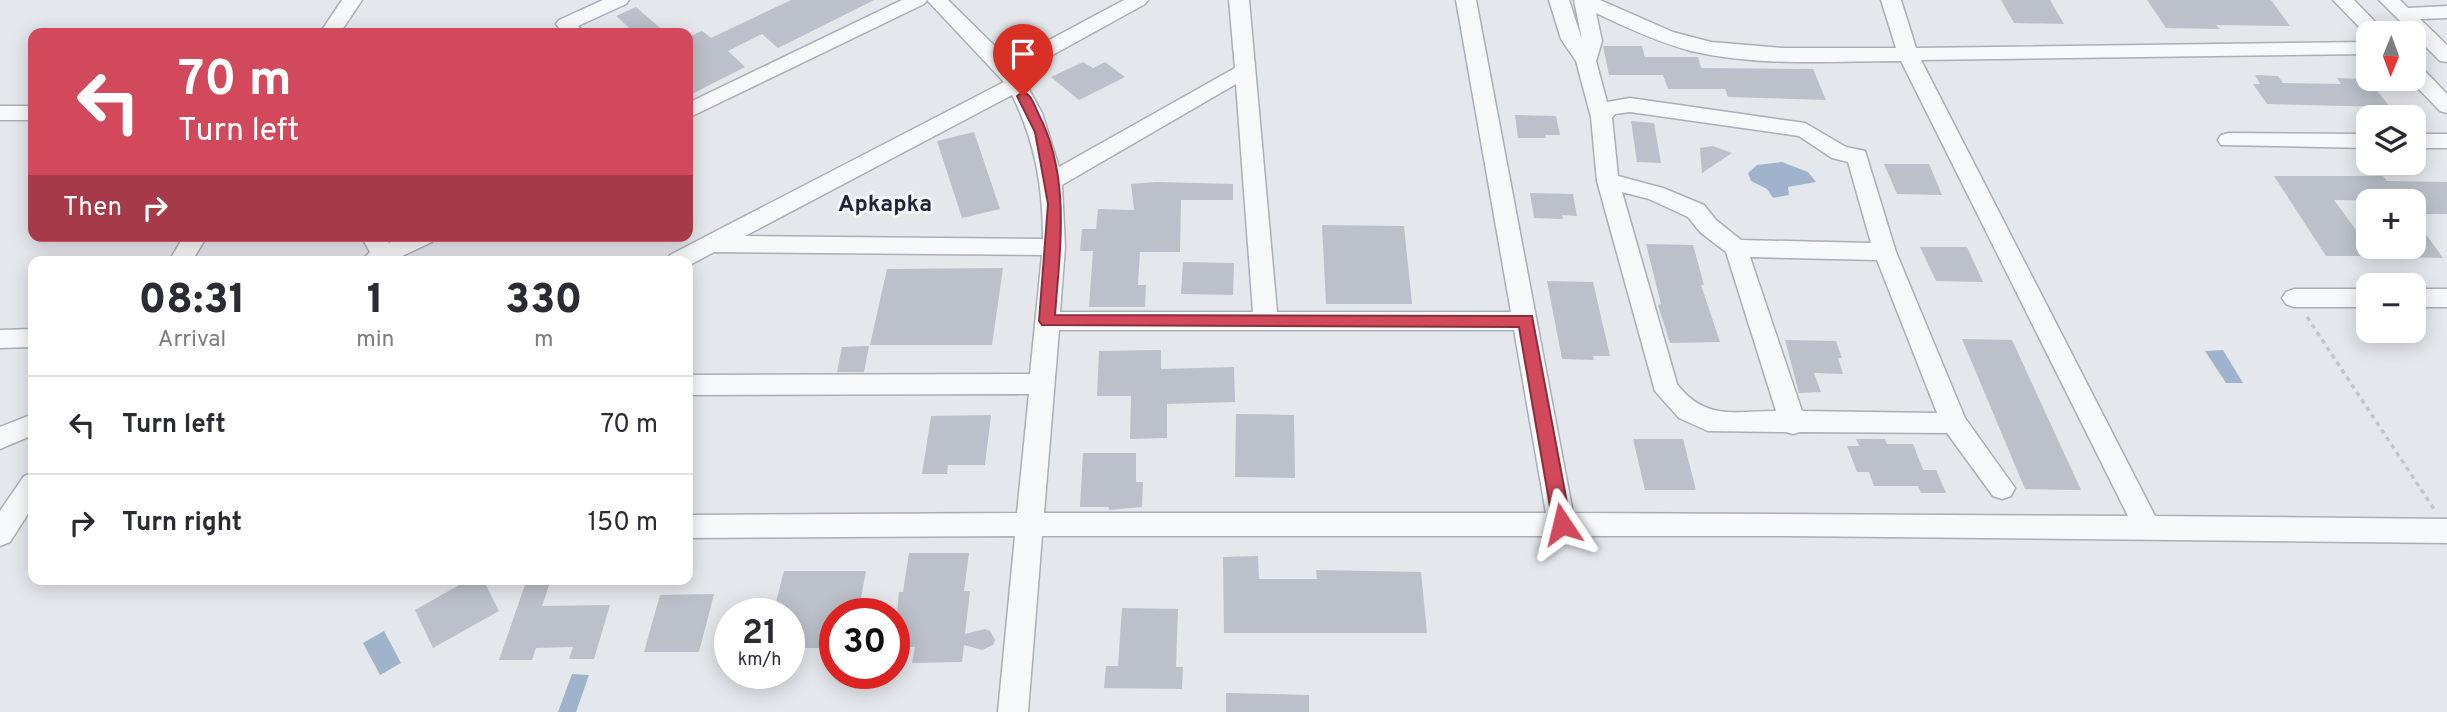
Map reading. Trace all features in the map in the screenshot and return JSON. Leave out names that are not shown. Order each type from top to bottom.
[{"type":"street","points":[[333,28],[352,0]]},
{"type":"street","points":[[570,28],[566,24],[619,0]]},
{"type":"street","points":[[693,109],[917,0]]},
{"type":"street","points":[[937,0],[1012,77],[1041,132],[1055,204],[1054,247],[1013,712]]},
{"type":"street","points":[[687,256],[1012,77],[1138,0]]},
{"type":"street","points":[[1239,0],[1266,321]]},
{"type":"street","points":[[1466,0],[1562,524]]},
{"type":"street","points":[[1559,0],[1571,39],[1586,61],[1601,117],[1608,181],[1664,384],[1677,404],[1697,418],[1708,421],[1793,424],[1954,423]]},
{"type":"street","points":[[1584,0],[1592,41],[1586,61]]},
{"type":"street","points":[[1584,0],[1666,36],[1695,45],[1807,54],[2356,48]]},
{"type":"street","points":[[1891,0],[1908,54],[2147,527]]},
{"type":"street","points":[[2343,0],[2364,21]]},
{"type":"street","points":[[2396,7],[2447,12]]},
{"type":"street","points":[[2396,7],[2442,52]]},
{"type":"street","points":[[1052,181],[1244,71]]},
{"type":"street","points":[[2426,84],[2447,106]]},
{"type":"street","points":[[1601,117],[1609,108],[1630,105],[1805,130],[1840,153],[1857,156],[1885,252],[1954,423],[2002,488]]},
{"type":"street","points":[[0,113],[28,113]]},
{"type":"street","points":[[2229,140],[2356,141]]},
{"type":"street","points":[[2426,141],[2447,141]]},
{"type":"street","points":[[1608,181],[1655,193],[1696,211],[1707,226],[1736,248],[1793,424]]},
{"type":"street","points":[[379,253],[408,242]]},
{"type":"street","points":[[711,243],[1054,247]]},
{"type":"street","points":[[1736,248],[1885,252]]},
{"type":"street","points":[[2294,298],[2356,298]]},
{"type":"street","points":[[2426,298],[2447,298]]},
{"type":"street","points":[[1047,321],[1526,321]]},
{"type":"street","points":[[0,339],[28,338]]},
{"type":"street","points":[[693,385],[1042,384]]},
{"type":"street","points":[[0,439],[28,426]]},
{"type":"street","points":[[0,534],[28,492]]},
{"type":"street","points":[[693,527],[1562,524],[2147,527],[2443,524]]},
{"type":"path","points":[[2294,298],[2443,524]]},
{"type":"water","points":[[1782,162],[1808,172],[1816,182],[1788,187],[1789,195],[1773,198],[1767,189],[1751,181],[1748,173],[1757,165]]},
{"type":"water","points":[[2223,350],[2243,383],[2226,383],[2205,351]]},
{"type":"water","points":[[384,631],[401,663],[380,675],[363,643]]},
{"type":"water","points":[[572,674],[589,675],[576,712],[558,712]]},
{"type":"building","points":[[791,0],[874,0],[778,48],[762,34],[728,51],[745,67],[693,93],[693,35],[702,31],[711,38]]},
{"type":"building","points":[[2001,0],[2050,0],[2064,24],[2014,23]]},
{"type":"building","points":[[2147,0],[2271,0],[2290,26],[2216,25],[2220,29],[2166,28]]},
{"type":"building","points":[[636,7],[660,28],[629,28],[616,16]]},
{"type":"building","points":[[1603,46],[1642,46],[1645,57],[1698,57],[1701,68],[1813,69],[1826,100],[1728,97],[1725,89],[1668,89],[1663,75],[1609,75]]},
{"type":"building","points":[[1083,62],[1093,68],[1105,62],[1125,77],[1079,100],[1051,77]]},
{"type":"building","points":[[2255,75],[2278,76],[2283,83],[2341,84],[2337,78],[2356,79],[2356,91],[2377,91],[2388,105],[2267,104],[2253,84],[2260,84]]},
{"type":"building","points":[[1515,115],[1556,116],[1560,135],[1518,138]]},
{"type":"building","points":[[1631,121],[1654,123],[1661,163],[1637,162]]},
{"type":"building","points":[[974,132],[1000,209],[962,218],[937,141]]},
{"type":"building","points":[[1713,146],[1732,153],[1702,173],[1700,148]]},
{"type":"building","points":[[1884,164],[1929,164],[1942,195],[1897,194]]},
{"type":"building","points":[[2274,176],[2383,176],[2387,181],[2447,182],[2447,214],[2426,214],[2426,189],[2356,189],[2356,200],[2334,200],[2356,230],[2356,256],[2326,256]]},
{"type":"building","points":[[1131,184],[1233,184],[1233,200],[1181,200],[1180,252],[1140,252],[1138,285],[1146,285],[1145,307],[1089,307],[1093,251],[1080,251],[1082,229],[1096,229],[1098,209],[1134,210]]},
{"type":"building","points":[[1530,193],[1573,194],[1577,216],[1562,215],[1563,219],[1534,218]]},
{"type":"building","points":[[1322,225],[1404,226],[1412,304],[1326,304]]},
{"type":"building","points":[[2426,234],[2443,258],[2426,257]]},
{"type":"building","points":[[1646,244],[1693,245],[1704,285],[1701,285],[1720,342],[1670,343],[1658,305],[1661,304]]},
{"type":"building","points":[[1920,247],[1967,247],[1983,282],[1936,281]]},
{"type":"building","points":[[1183,262],[1234,263],[1233,295],[1181,294]]},
{"type":"building","points":[[1003,268],[992,345],[870,345],[887,269]]},
{"type":"building","points":[[1547,281],[1593,282],[1610,356],[1593,356],[1594,360],[1562,359]]},
{"type":"building","points":[[1962,339],[2012,340],[2081,490],[2025,489]]},
{"type":"building","points":[[1785,340],[1836,341],[1842,358],[1838,358],[1843,374],[1814,373],[1821,392],[1799,393]]},
{"type":"building","points":[[869,346],[864,372],[837,372],[842,347]]},
{"type":"building","points":[[1161,350],[1161,369],[1234,367],[1235,402],[1167,404],[1167,438],[1130,439],[1131,396],[1097,396],[1099,351]]},
{"type":"building","points":[[1236,414],[1294,415],[1295,478],[1235,477]]},
{"type":"building","points":[[991,415],[985,465],[948,465],[947,474],[922,474],[931,416]]},
{"type":"building","points":[[1633,439],[1683,439],[1696,490],[1645,490]]},
{"type":"building","points":[[1856,439],[1885,439],[1887,444],[1913,444],[1923,470],[1936,470],[1946,493],[1921,493],[1918,486],[1874,486],[1869,472],[1857,472],[1847,446],[1859,446]]},
{"type":"building","points":[[1083,453],[1136,453],[1136,482],[1143,482],[1142,507],[1109,510],[1109,507],[1080,507]]},
{"type":"building","points":[[909,553],[969,553],[964,591],[970,591],[965,634],[985,629],[990,631],[995,640],[993,645],[982,650],[964,645],[962,662],[912,663],[915,647],[910,647],[910,598],[898,598],[899,592],[903,592]]},
{"type":"building","points":[[1258,556],[1259,579],[1317,579],[1316,570],[1421,572],[1427,633],[1224,633],[1223,557]]},
{"type":"building","points":[[784,571],[866,571],[861,598],[819,598],[819,648],[805,648],[805,598],[777,598]]},
{"type":"building","points":[[459,585],[486,585],[499,611],[433,648],[415,610]]},
{"type":"building","points":[[525,585],[549,585],[542,606],[610,605],[594,659],[569,659],[573,647],[536,648],[532,660],[499,660]]},
{"type":"building","points":[[714,594],[699,652],[644,652],[660,595]]},
{"type":"building","points":[[1122,608],[1178,609],[1176,667],[1183,667],[1182,689],[1104,688],[1106,666],[1118,666]]},
{"type":"building","points":[[1226,693],[1309,695],[1309,712],[1226,712]]},
{"type":"district","name":"Apkapka","points":[[885,205]]},
{"type":"route","points":[[1023,96],[1041,132],[1048,156],[1055,204],[1047,321],[1526,321],[1562,524]]}]
